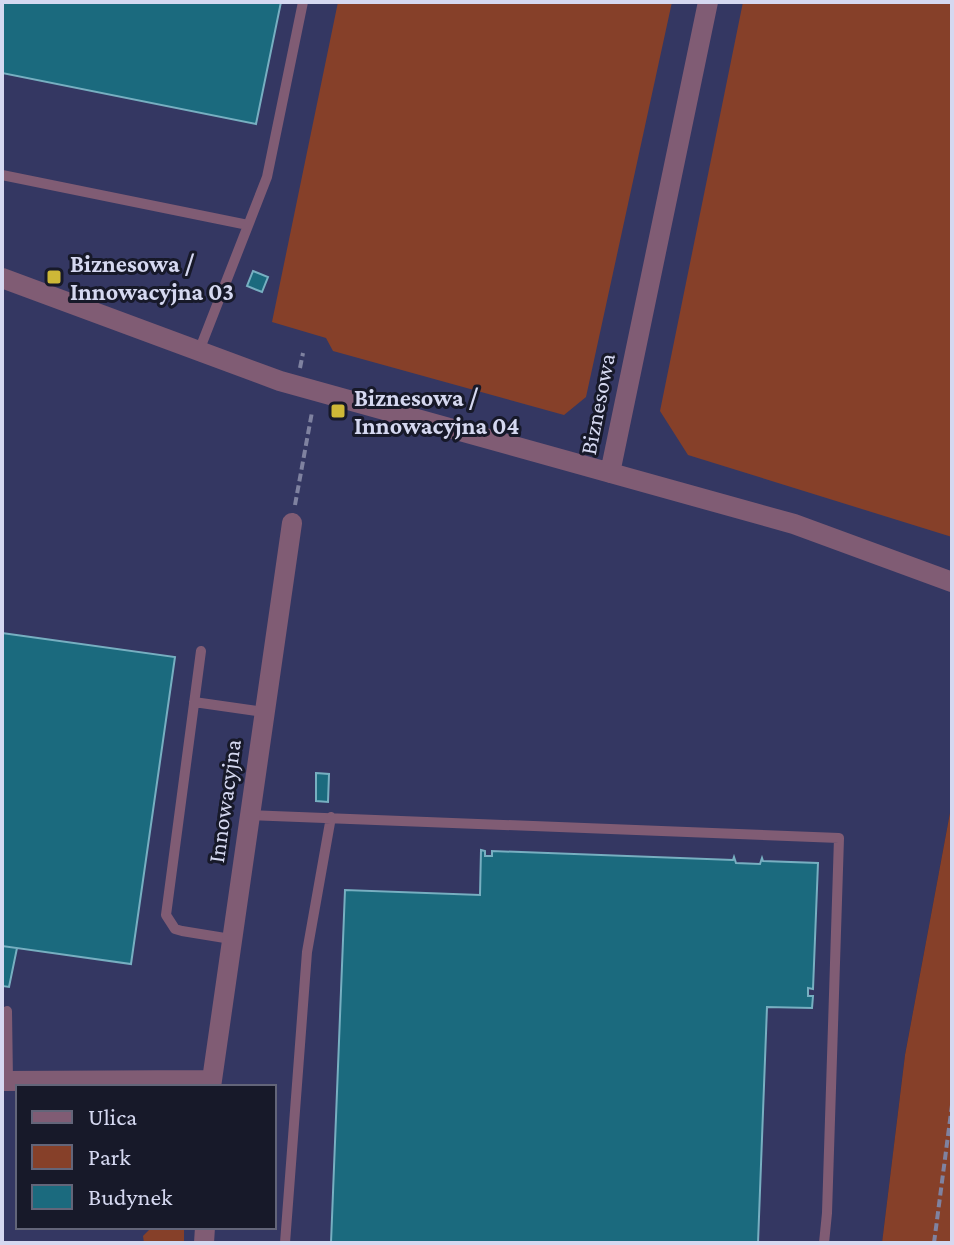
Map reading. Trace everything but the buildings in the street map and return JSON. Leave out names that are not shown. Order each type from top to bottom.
[{"type":"street","name":"Biznesowa","points":[[2,278],[316,391],[610,473],[708,2]]},
{"type":"street","points":[[610,473],[794,524],[952,582]]},
{"type":"street","name":"Innowacyjna","points":[[211,1083],[292,523]]},
{"type":"street","points":[[5,1081],[211,1083]]},
{"type":"lane","points":[[199,351],[267,177],[303,2]]},
{"type":"lane","points":[[2,175],[248,225]]},
{"type":"lane","points":[[201,651],[166,915],[175,929],[231,939]]},
{"type":"lane","points":[[194,702],[264,712]]},
{"type":"lane","points":[[249,815],[839,838],[824,1243]]},
{"type":"lane","points":[[285,1243],[307,952],[331,817]]},
{"type":"lane","points":[[5,1081],[7,1011]]},
{"type":"path","points":[[292,523],[316,391]]},
{"type":"path","points":[[934,1243],[952,1105]]},
{"type":"shaded area","points":[[2,2],[952,2],[952,802],[905,1055],[882,1243],[2,1243]]},
{"type":"green space","points":[[338,2],[672,2],[586,397],[564,415],[333,351],[326,338],[272,322]]},
{"type":"green space","points":[[743,2],[952,2],[952,537],[688,455],[660,411]]},
{"type":"green space","points":[[952,802],[952,1243],[882,1243],[905,1055]]},
{"type":"green space","points":[[150,1229],[184,1229],[184,1243],[144,1243],[143,1236]]},
{"type":"place","name":"Biznesowa / Innowacyjna 03","points":[[54,277]]},
{"type":"place","name":"Biznesowa / Innowacyjna 04","points":[[338,411]]}]
